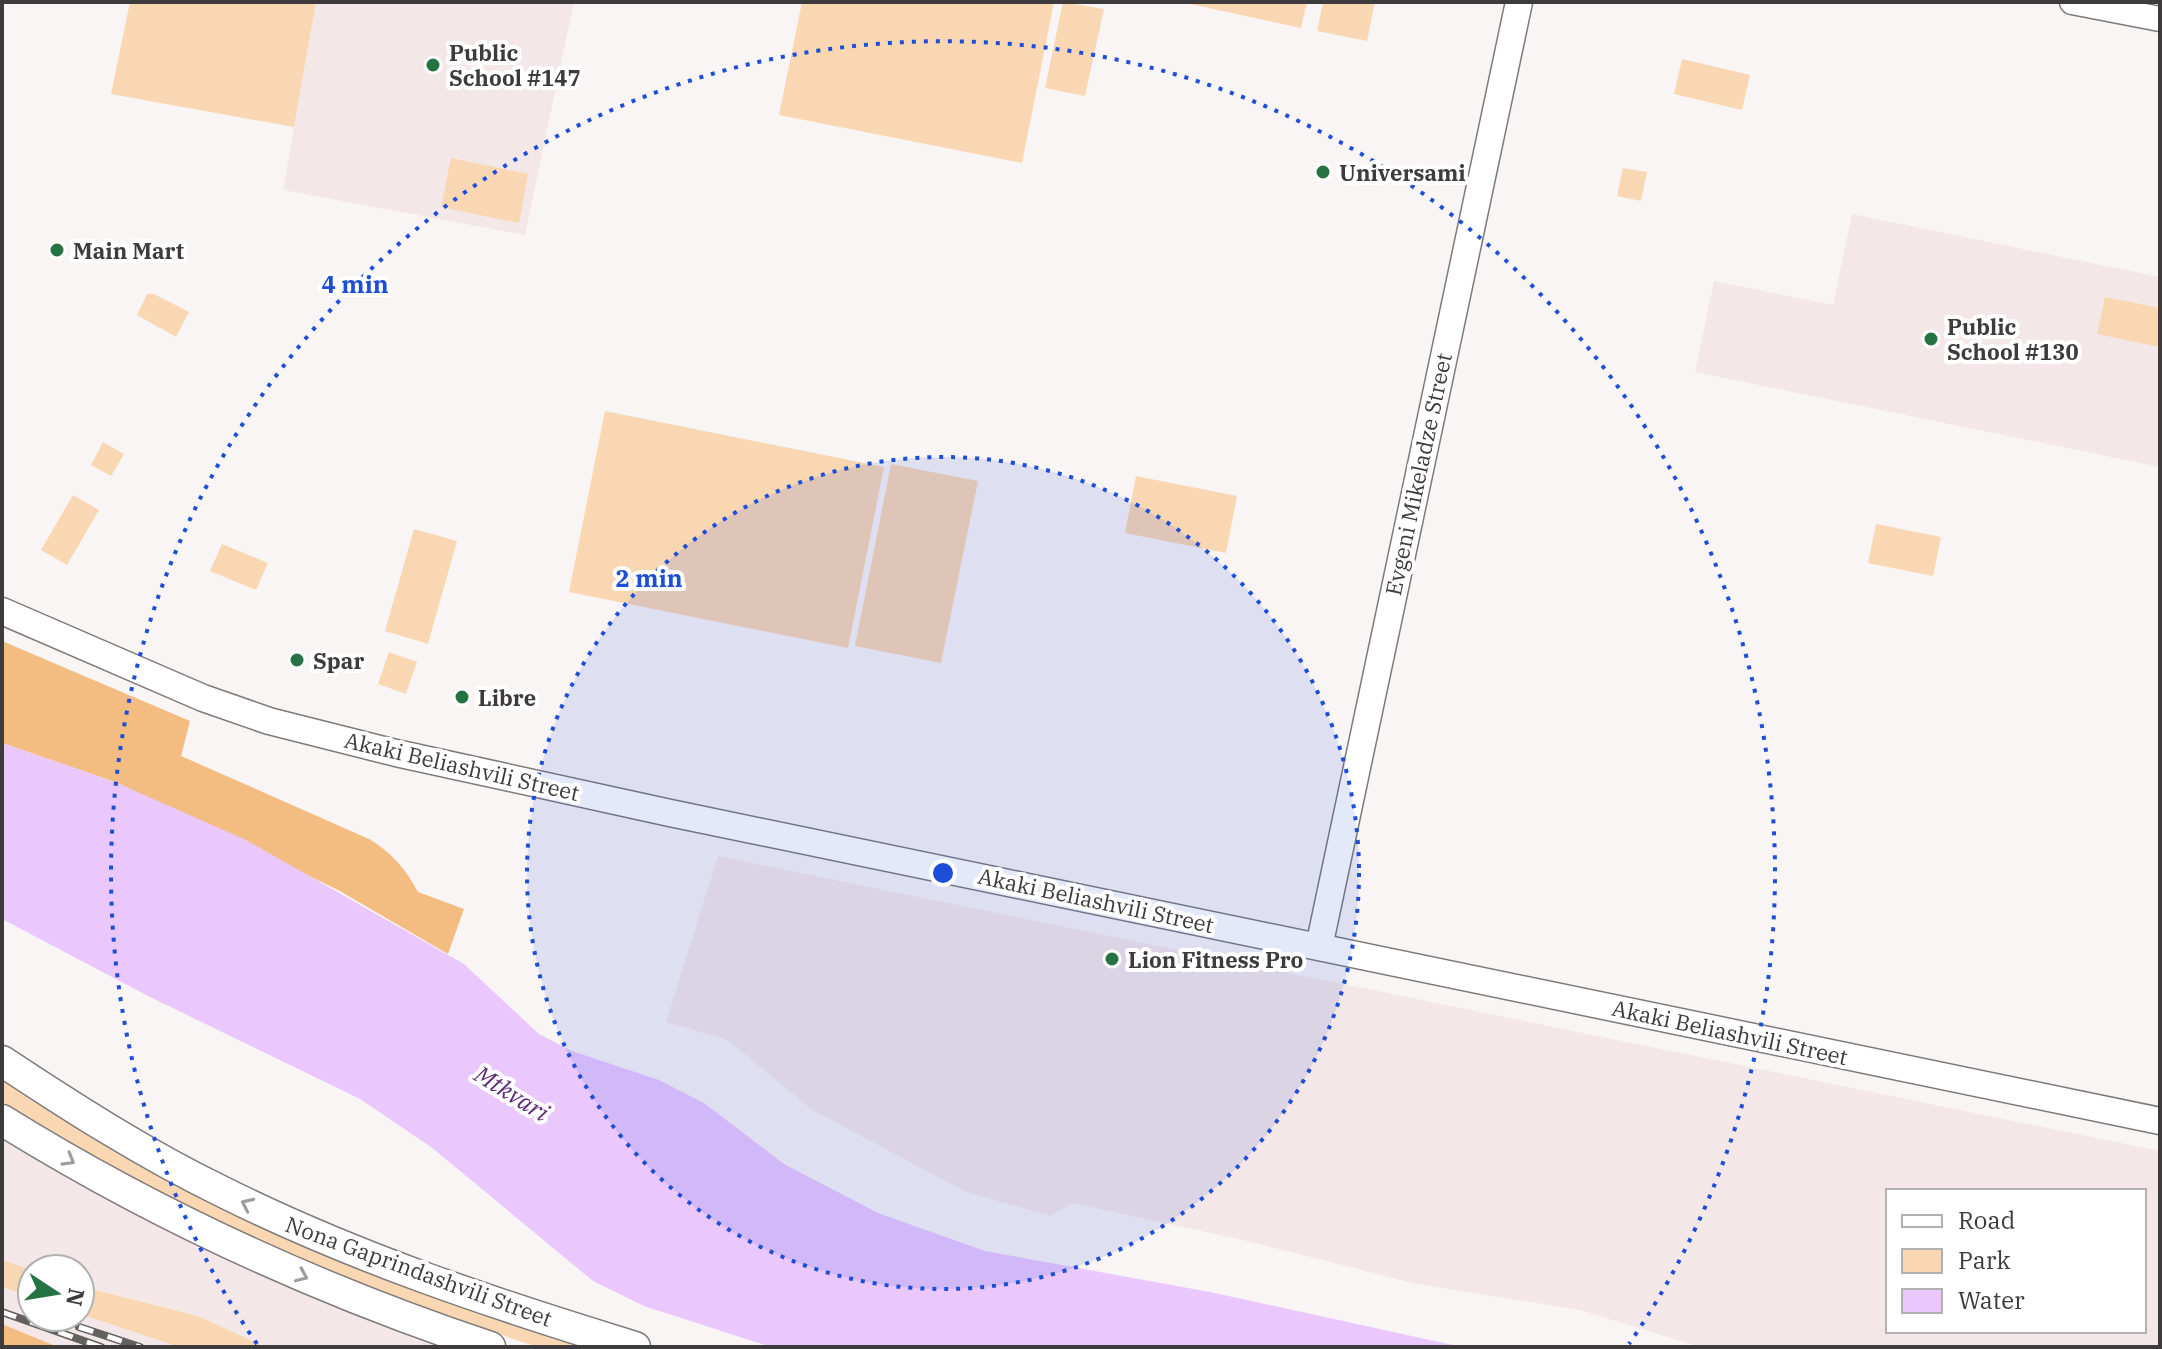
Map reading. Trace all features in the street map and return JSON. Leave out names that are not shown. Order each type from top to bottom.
[{"type":"main road","name":"Evgeni Mikeladze Street","points":[[1319,947],[1519,2]]},
{"type":"main road","name":"Akaki Beliashvili Street","points":[[2,611],[203,698],[308,731],[670,813],[2160,1121]]},
{"type":"main road","name":"Nona Gaprindashvili Street","points":[[2,1061],[172,1166],[268,1214],[451,1287],[635,1347]]},
{"type":"main road","name":"Nona Gaprindashvili Street","points":[[2,1120],[102,1178],[223,1240],[384,1310],[490,1347]]},
{"type":"street","points":[[2072,2],[2160,19]]},
{"type":"shaded area","name":"Public School #147","points":[[316,2],[574,2],[525,235],[283,190]]},
{"type":"shaded area","name":"Public School #130","points":[[1852,214],[2160,277],[2160,467],[1695,372],[1714,281],[1833,305]]},
{"type":"shaded area","points":[[2,641],[190,721],[181,756],[377,844],[398,862],[418,892],[464,909],[448,954],[338,890],[115,782],[2,743]]},
{"type":"shaded area","points":[[718,856],[2160,1151],[2160,1347],[1700,1347],[1580,1310],[1417,1284],[1243,1240],[1072,1203],[1051,1216],[966,1192],[811,1109],[728,1040],[666,1022]]},
{"type":"shaded area","points":[[2,1128],[452,1347],[265,1347],[198,1316],[96,1290],[96,1253],[16,1253],[16,1265],[2,1260]]},
{"type":"shaded area","points":[[2,1287],[16,1292],[16,1330],[2,1324]]},
{"type":"shaded area","points":[[96,1319],[179,1347],[58,1347],[24,1333],[96,1333]]},
{"type":"shaded area","points":[[2,1324],[16,1330],[16,1333],[24,1333],[58,1347],[2,1347]]},
{"type":"green space","points":[[130,2],[316,2],[294,127],[111,94]]},
{"type":"green space","points":[[802,2],[1054,2],[1022,163],[779,115]]},
{"type":"green space","points":[[1063,2],[1104,9],[1085,96],[1045,88]]},
{"type":"green space","points":[[1181,2],[1307,2],[1301,28]]},
{"type":"green space","points":[[1323,2],[1375,2],[1367,41],[1317,31]]},
{"type":"green space","points":[[1682,59],[1750,75],[1742,110],[1674,94]]},
{"type":"green space","points":[[451,158],[528,174],[519,223],[441,207]]},
{"type":"green space","points":[[1623,168],[1647,172],[1641,201],[1617,196]]},
{"type":"green space","points":[[147,294],[154,294],[189,312],[176,337],[137,315]]},
{"type":"green space","points":[[2105,297],[2160,308],[2160,347],[2097,334]]},
{"type":"green space","points":[[605,411],[884,467],[848,648],[569,592]]},
{"type":"green space","points":[[103,442],[124,454],[111,476],[91,465]]},
{"type":"green space","points":[[891,464],[978,481],[941,663],[855,646]]},
{"type":"green space","points":[[1136,476],[1237,496],[1226,553],[1125,533]]},
{"type":"green space","points":[[73,495],[99,510],[67,565],[41,550]]},
{"type":"green space","points":[[1876,524],[1941,537],[1933,576],[1868,563]]},
{"type":"green space","points":[[414,529],[457,541],[428,644],[385,631]]},
{"type":"green space","points":[[222,544],[268,563],[256,590],[210,571]]},
{"type":"green space","points":[[389,652],[417,662],[406,694],[378,684]]},
{"type":"green space","points":[[2,1080],[143,1168],[265,1229],[422,1293],[583,1347],[539,1347],[522,1342],[367,1285],[266,1243],[166,1196],[2,1102]]},
{"type":"green space","points":[[2,1260],[16,1265],[16,1292],[2,1287]]},
{"type":"green space","points":[[96,1290],[198,1316],[265,1347],[179,1347],[96,1319]]},
{"type":"water","name":"Mtkvari","points":[[2,743],[115,782],[246,840],[464,964],[539,1034],[572,1051],[659,1080],[704,1103],[784,1164],[878,1213],[985,1251],[1210,1292],[1462,1347],[771,1347],[644,1306],[593,1281],[431,1147],[360,1099],[150,997],[2,919]]},
{"type":"railway","points":[[2,1312],[101,1347]]},
{"type":"railway","points":[[96,1333],[140,1347]]},
{"type":"place","name":"Public School #147","points":[[433,65]]},
{"type":"place","name":"Universami","points":[[1323,172]]},
{"type":"place","name":"Main Mart","points":[[57,250]]},
{"type":"place","name":"Public School #130","points":[[1931,339]]},
{"type":"place","name":"Spar","points":[[297,660]]},
{"type":"place","name":"Libre","points":[[462,697]]},
{"type":"place","name":"Lion Fitness Pro","points":[[1112,959]]}]
